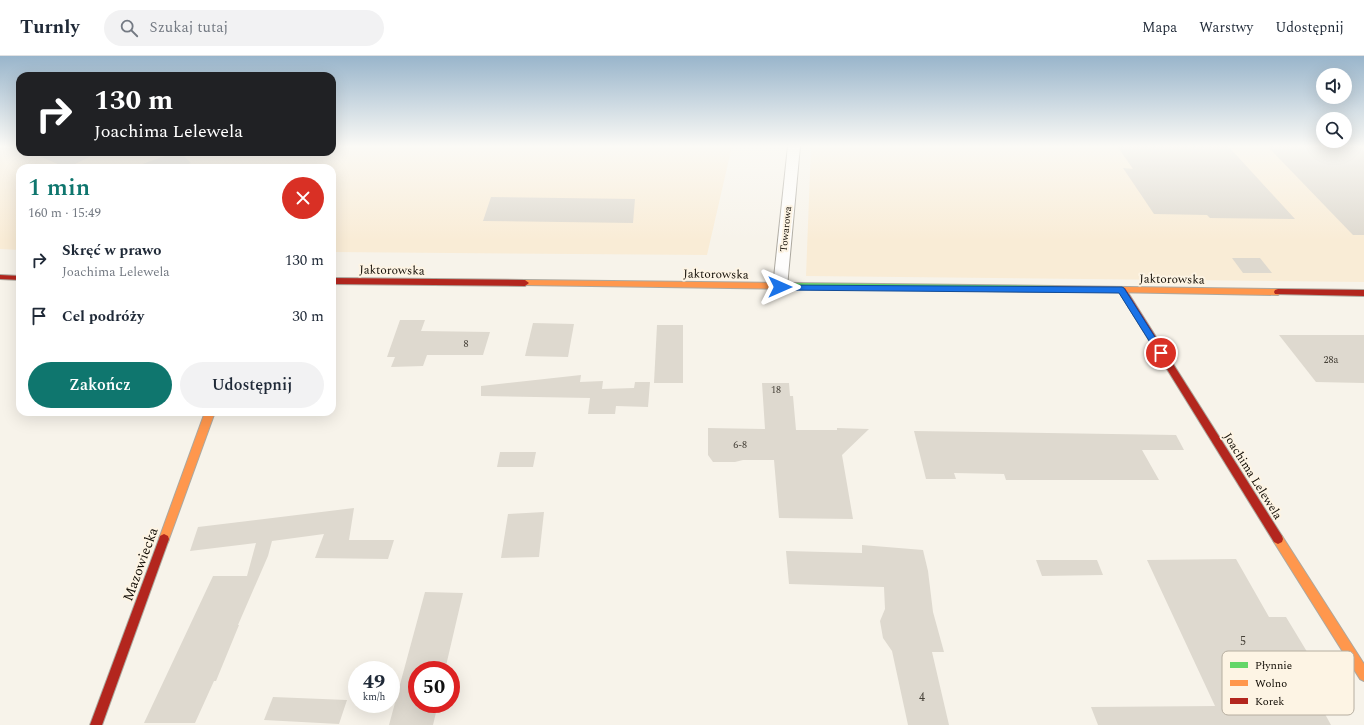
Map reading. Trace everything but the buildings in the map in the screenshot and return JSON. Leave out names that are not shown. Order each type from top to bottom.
[{"type":"main road","points":[[0,277],[16,278]]},
{"type":"main road","name":"Jaktorowska","points":[[336,281],[1364,293]]},
{"type":"main road","name":"Joachima Lelewela","points":[[1122,290],[1350,651]]},
{"type":"main road","name":"Mazowiecka","points":[[96,725],[209,416]]},
{"type":"main road","name":"Joachima Lelewela","points":[[1354,658],[1364,674]]},
{"type":"street","name":"Towarowa","points":[[780,287],[791,177]]},
{"type":"shaded area","points":[[0,177],[16,177],[16,250],[0,249]]},
{"type":"shaded area","points":[[336,177],[725,177],[707,255],[336,252]]},
{"type":"shaded area","points":[[810,177],[1364,177],[1364,282],[806,276]]},
{"type":"traffic: fast","points":[[791,286],[1056,289]]},
{"type":"traffic: slow","points":[[525,283],[791,286]]},
{"type":"traffic: slow","points":[[1056,289],[1278,292]]},
{"type":"traffic: slow","points":[[164,539],[209,416]]},
{"type":"traffic: slow","points":[[1278,539],[1349,651]]},
{"type":"traffic: slow","points":[[1354,659],[1364,675]]},
{"type":"traffic: jam","points":[[0,277],[16,278]]},
{"type":"traffic: jam","points":[[336,281],[525,283]]},
{"type":"traffic: jam","points":[[1122,290],[1278,539]]},
{"type":"traffic: jam","points":[[1278,292],[1364,293]]},
{"type":"traffic: jam","points":[[96,725],[164,539]]},
{"type":"route","points":[[780,287],[1122,290],[1161,353]]}]
